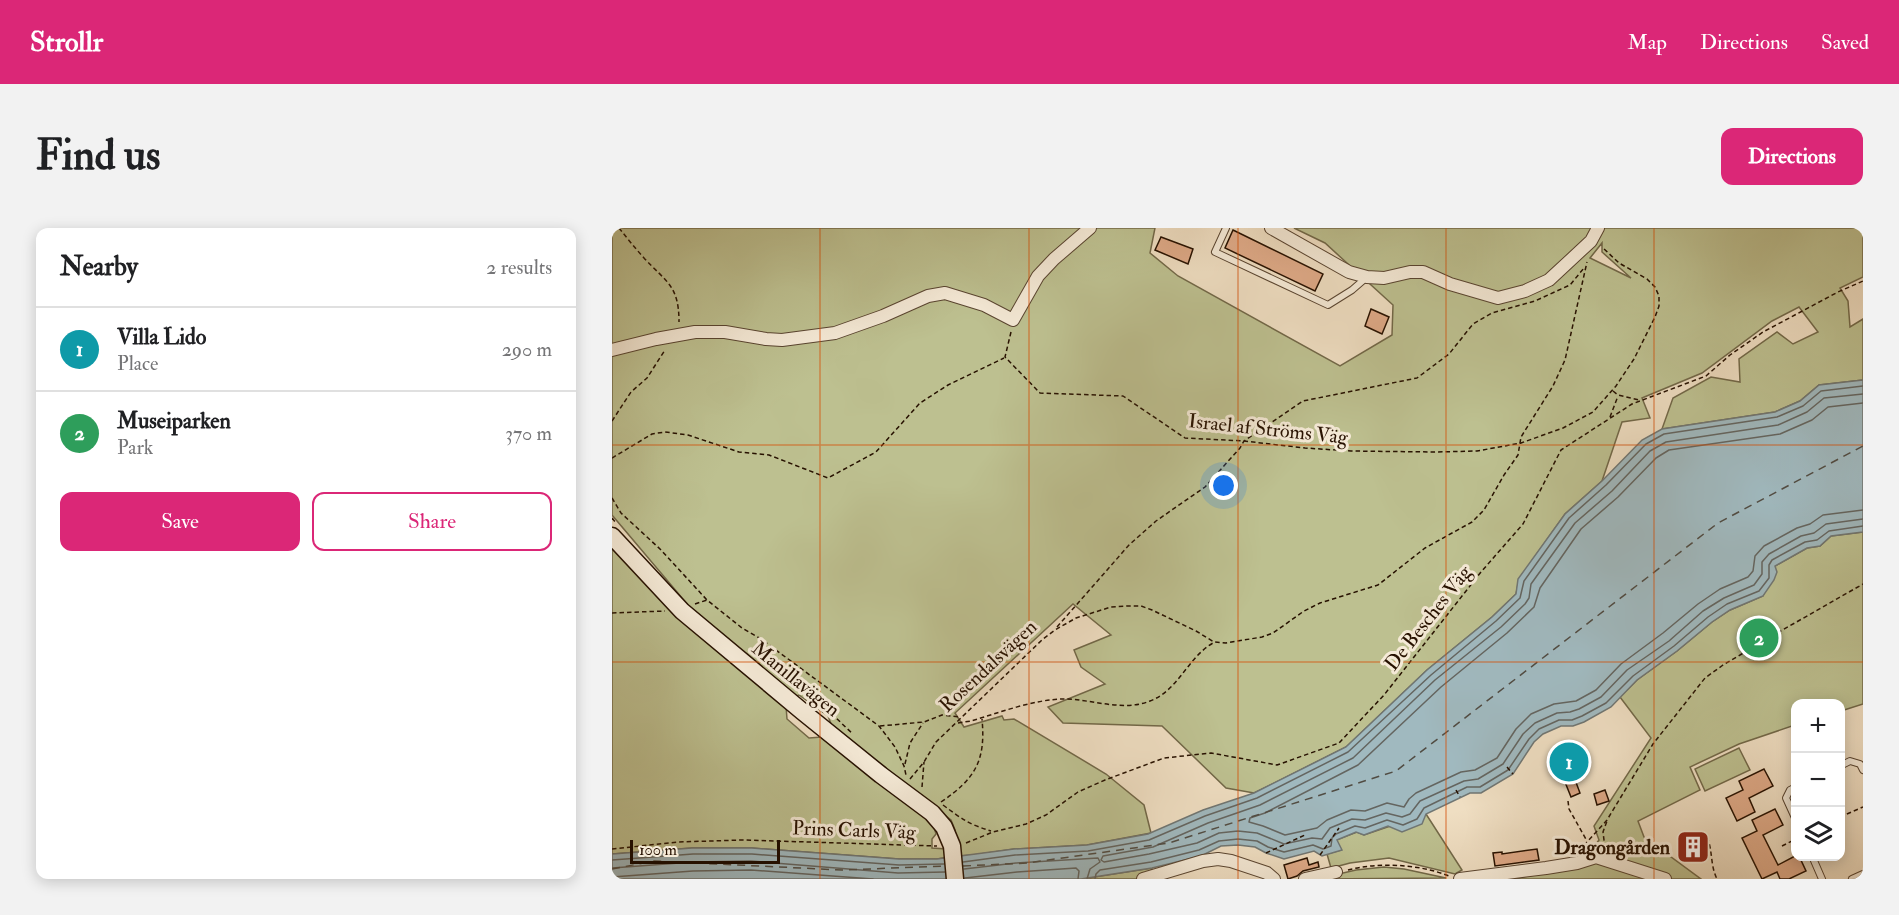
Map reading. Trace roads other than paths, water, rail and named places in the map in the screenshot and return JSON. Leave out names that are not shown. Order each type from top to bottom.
[{"type":"street","points":[[612,350],[710,331],[782,340],[835,333],[883,316],[928,296],[945,293],[984,305],[1013,320],[1038,276],[1090,228]]},
{"type":"street","points":[[1271,228],[1349,272],[1367,277],[1384,278],[1410,272],[1423,272],[1450,284],[1498,298],[1525,291],[1549,280],[1595,233]]},
{"type":"street","name":"Manillavägen","points":[[616,532],[682,611],[881,776],[931,804],[953,848],[955,879]]},
{"type":"street","points":[[1458,879],[1577,863],[1596,857],[1665,879]]},
{"type":"street","points":[[1143,879],[1203,861],[1218,860],[1231,861],[1267,873],[1274,879]]},
{"type":"street","points":[[1305,879],[1336,872]]},
{"type":"lane","points":[[1226,228],[1215,252],[1328,305],[1352,290],[1367,277]]},
{"type":"lane","points":[[1845,764],[1850,761],[1860,764],[1863,770]]},
{"type":"lane","points":[[1791,790],[1786,798],[1791,809]]},
{"type":"lane","points":[[1814,861],[1822,879]]},
{"type":"lane","points":[[1852,879],[1863,874]]},
{"type":"water","points":[[1863,380],[1863,532],[1831,536],[1820,546],[1807,548],[1775,566],[1777,572],[1774,580],[1763,596],[1730,610],[1712,622],[1637,680],[1611,707],[1584,722],[1573,726],[1561,726],[1543,734],[1534,742],[1513,774],[1481,793],[1470,793],[1426,814],[1422,824],[1402,832],[1388,826],[1364,835],[1356,832],[1337,840],[1342,850],[1322,856],[1314,851],[1284,859],[1255,847],[1221,846],[1201,856],[1152,868],[1081,879],[612,879],[612,854],[692,848],[752,848],[899,859],[937,859],[1014,849],[1087,845],[1148,834],[1203,810],[1254,793],[1346,747],[1427,670],[1492,617],[1516,594],[1518,579],[1565,514],[1602,481],[1642,440],[1662,429],[1775,412],[1800,401],[1819,385]]},
{"type":"place","name":"Museiparken","points":[[1759,638]]},
{"type":"place","name":"Villa Lido","points":[[1569,762]]},
{"type":"place","name":"Dragongården","points":[[1693,847]]}]
